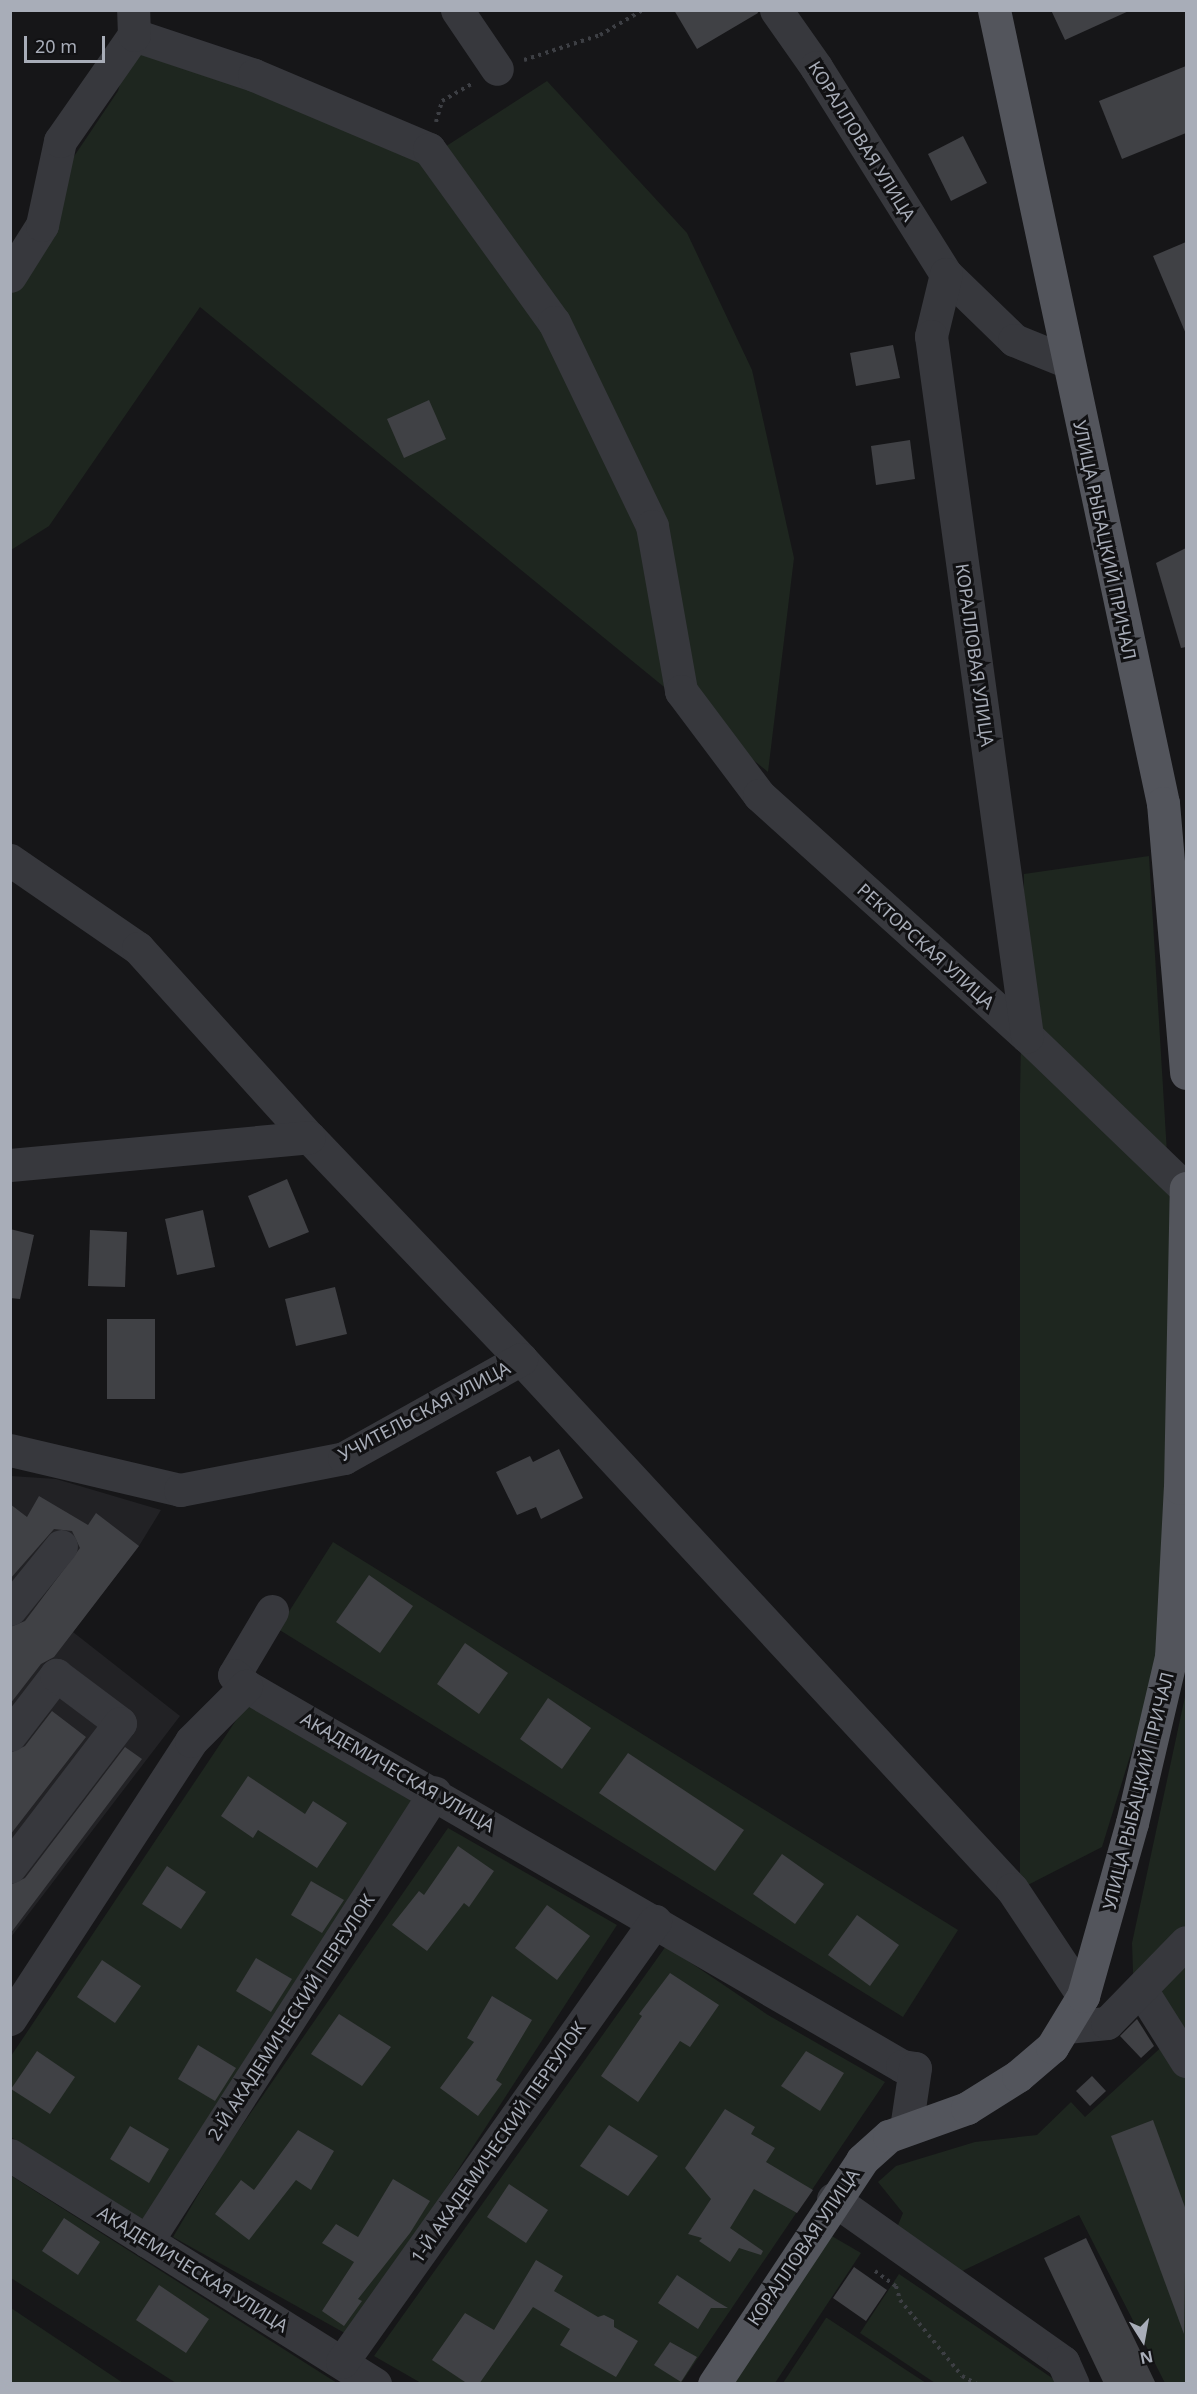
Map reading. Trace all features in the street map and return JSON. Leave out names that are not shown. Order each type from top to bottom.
[{"type":"main road","name":"УЛИЦА РЫБАЦКИЙ ПРИЧАЛ","points":[[992,12],[1163,803],[1186,1073]]},
{"type":"main road","name":"УЛИЦА РЫБАЦКИЙ ПРИЧАЛ","points":[[1066,2027],[1083,1996],[1132,1823],[1171,1658],[1180,1488],[1186,1188]]},
{"type":"main road","name":"КОРАЛЛОВАЯ УЛИЦА","points":[[714,2384],[833,2199],[869,2153],[906,2128],[967,2108],[995,2093],[1052,2047],[1066,2027]]},
{"type":"street","points":[[457,10],[497,69]]},
{"type":"street","name":"КОРАЛЛОВАЯ УЛИЦА","points":[[776,10],[816,67],[946,274],[1014,340],[1066,362]]},
{"type":"street","points":[[10,276],[42,225],[60,141],[133,23]]},
{"type":"street","name":"РЕКТОРСКАЯ УЛИЦА","points":[[133,23],[429,149],[554,322],[652,526],[681,691],[759,795],[1027,1036],[1186,1188]]},
{"type":"street","name":"КОРАЛЛОВАЯ УЛИЦА","points":[[946,274],[931,336],[1027,1036]]},
{"type":"street","points":[[10,860],[138,948],[309,1137],[521,1359],[1012,1889],[1083,1996]]},
{"type":"street","points":[[10,1165],[309,1137]]},
{"type":"street","name":"УЧИТЕЛЬСКАЯ УЛИЦА","points":[[10,1450],[180,1490],[344,1458],[521,1359]]},
{"type":"street","points":[[10,1609],[61,1546]]},
{"type":"street","points":[[10,2019],[191,1741],[246,1686],[234,1675],[272,1611]]},
{"type":"street","points":[[10,1735],[56,1675],[120,1723],[10,1867]]},
{"type":"street","name":"АКАДЕМИЧЕСКАЯ УЛИЦА","points":[[246,1686],[435,1792],[902,2066],[915,2068],[906,2128]]},
{"type":"street","name":"2-Й АКАДЕМИЧЕСКИЙ ПЕРЕУЛОК","points":[[147,2241],[435,1792]]},
{"type":"street","name":"1-Й АКАДЕМИЧЕСКИЙ ПЕРЕУЛОК","points":[[342,2362],[655,1921]]},
{"type":"street","points":[[1066,2027],[1107,2023],[1142,1991],[1186,1942]]},
{"type":"street","points":[[1142,1991],[1186,2061]]},
{"type":"street","name":"АКАДЕМИЧЕСКАЯ УЛИЦА","points":[[10,2155],[375,2384]]},
{"type":"street","points":[[833,2199],[1063,2362],[1072,2384]]},
{"type":"path","points":[[875,2271],[896,2286],[900,2300],[962,2376],[977,2384]]},
{"type":"shaded area","points":[[153,48],[291,100],[420,163],[547,81],[687,233],[752,370],[794,558],[768,772],[200,307],[49,526],[11,550],[11,250],[118,91],[128,58]]},
{"type":"shaded area","points":[[1149,856],[1170,1203],[1164,1646],[1102,1847],[1020,1889],[1020,1095],[1024,874]]},
{"type":"shaded area","points":[[11,1476],[56,1479],[161,1510],[139,1546],[73,1632],[180,1716],[11,1937]]},
{"type":"shaded area","points":[[333,1542],[958,1930],[903,2017],[278,1629]]},
{"type":"shaded area","points":[[1186,1692],[1186,2383],[1165,2383],[1079,2215],[956,2274],[896,2230],[903,2213],[878,2182],[896,2166],[975,2142],[1037,2135],[1071,2102],[1085,2117],[1167,2042],[1134,1999],[1132,1943]]},
{"type":"shaded area","points":[[247,1704],[415,1803],[144,2227],[11,2137],[11,2056]]},
{"type":"shaded area","points":[[448,1828],[617,1925],[350,2336],[173,2237],[223,2153]]},
{"type":"shaded area","points":[[666,1946],[768,2015],[885,2082],[681,2383],[421,2383],[374,2356]]},
{"type":"shaded area","points":[[10,2175],[337,2383],[176,2383],[11,2278]]},
{"type":"shaded area","points":[[830,2235],[861,2253],[775,2383],[733,2384]]},
{"type":"shaded area","points":[[899,2274],[1059,2383],[935,2383],[860,2333]]},
{"type":"shaded area","points":[[11,2308],[123,2383],[11,2383]]},
{"type":"shaded area","points":[[827,2318],[926,2383],[783,2383]]},
{"type":"building","points":[[674,10],[757,10],[758,13],[697,49]]},
{"type":"building","points":[[1051,10],[1131,10],[1065,40]]},
{"type":"building","points":[[1186,66],[1186,133],[1122,159],[1099,101]]},
{"type":"building","points":[[963,136],[987,183],[951,201],[928,154]]},
{"type":"building","points":[[1186,242],[1186,334],[1153,256]]},
{"type":"building","points":[[893,345],[900,378],[856,386],[850,353]]},
{"type":"building","points":[[429,400],[446,439],[404,458],[387,419]]},
{"type":"building","points":[[910,440],[915,479],[876,485],[871,446]]},
{"type":"building","points":[[1186,548],[1186,647],[1181,648],[1156,563]]},
{"type":"building","points":[[287,1179],[309,1232],[269,1248],[248,1196]]},
{"type":"building","points":[[203,1210],[215,1267],[177,1275],[165,1219]]},
{"type":"building","points":[[10,1229],[34,1235],[20,1299],[10,1298]]},
{"type":"building","points":[[90,1230],[127,1232],[125,1287],[88,1286]]},
{"type":"building","points":[[335,1287],[347,1334],[296,1346],[285,1299]]},
{"type":"building","points":[[107,1319],[155,1319],[155,1399],[107,1399]]},
{"type":"building","points":[[559,1449],[583,1498],[541,1519],[536,1507],[517,1515],[496,1472],[530,1456],[533,1462]]},
{"type":"building","points":[[39,1496],[88,1525],[96,1513],[139,1546],[54,1657],[41,1664],[10,1704],[10,1627],[25,1621],[80,1548],[72,1531],[54,1529],[10,1579],[10,1504],[27,1517]]},
{"type":"building","points":[[369,1575],[413,1606],[380,1653],[336,1622]]},
{"type":"building","points":[[465,1643],[508,1673],[479,1714],[437,1684]]},
{"type":"building","points":[[548,1698],[591,1728],[562,1769],[520,1739]]},
{"type":"building","points":[[52,1711],[86,1737],[10,1835],[10,1753],[25,1746]]},
{"type":"building","points":[[125,1747],[142,1759],[10,1934],[10,1885],[25,1878]]},
{"type":"building","points":[[628,1753],[744,1830],[715,1871],[599,1793]]},
{"type":"building","points":[[248,1776],[305,1814],[313,1801],[347,1823],[317,1868],[258,1830],[253,1838],[221,1816]]},
{"type":"building","points":[[458,1846],[494,1871],[469,1907],[464,1903],[427,1951],[392,1925],[419,1891],[424,1895]]},
{"type":"building","points":[[782,1854],[824,1884],[795,1924],[753,1894]]},
{"type":"building","points":[[167,1866],[206,1892],[181,1929],[142,1904]]},
{"type":"building","points":[[311,1881],[344,1900],[322,1933],[291,1915]]},
{"type":"building","points":[[547,1905],[590,1936],[557,1980],[515,1948]]},
{"type":"building","points":[[857,1915],[899,1945],[870,1986],[828,1955]]},
{"type":"building","points":[[256,1958],[292,1979],[271,2012],[236,1991]]},
{"type":"building","points":[[102,1960],[141,1986],[115,2023],[77,1997]]},
{"type":"building","points":[[670,1973],[719,2005],[690,2047],[680,2041],[638,2102],[601,2076],[642,2016],[639,2014]]},
{"type":"building","points":[[492,1996],[532,2020],[496,2080],[502,2084],[478,2116],[440,2088],[474,2042],[467,2038]]},
{"type":"building","points":[[339,2014],[391,2047],[362,2086],[311,2054]]},
{"type":"building","points":[[1137,2019],[1154,2046],[1141,2058],[1120,2036]]},
{"type":"building","points":[[198,2045],[236,2068],[215,2101],[178,2079]]},
{"type":"building","points":[[37,2051],[75,2077],[50,2114],[11,2089]]},
{"type":"building","points":[[806,2051],[844,2073],[820,2111],[781,2086]]},
{"type":"building","points":[[1092,2076],[1106,2091],[1090,2106],[1076,2091]]},
{"type":"building","points":[[725,2109],[755,2127],[751,2134],[775,2148],[766,2162],[813,2190],[797,2213],[754,2189],[730,2228],[763,2251],[761,2255],[739,2248],[730,2262],[699,2241],[702,2238],[688,2234],[711,2199],[685,2168]]},
{"type":"building","points":[[1153,2120],[1186,2210],[1184,2334],[1111,2136]]},
{"type":"building","points":[[609,2125],[658,2156],[628,2196],[580,2166]]},
{"type":"building","points":[[130,2126],[169,2149],[149,2183],[110,2159]]},
{"type":"building","points":[[298,2130],[334,2151],[311,2190],[296,2180],[249,2240],[215,2214],[241,2180],[254,2190]]},
{"type":"building","points":[[393,2179],[430,2201],[410,2233],[358,2299],[362,2301],[344,2326],[322,2311],[354,2262],[322,2243],[336,2224],[358,2237]]},
{"type":"building","points":[[509,2184],[548,2210],[526,2243],[487,2217]]},
{"type":"building","points":[[64,2218],[100,2242],[78,2275],[42,2251]]},
{"type":"building","points":[[1086,2238],[1156,2384],[1104,2384],[1044,2258]]},
{"type":"building","points":[[536,2260],[563,2276],[554,2291],[598,2317],[604,2315],[614,2320],[614,2327],[638,2341],[616,2377],[560,2345],[570,2329],[533,2307],[479,2384],[468,2384],[432,2360],[465,2313],[494,2330]]},
{"type":"building","points":[[854,2267],[887,2290],[866,2321],[833,2298]]},
{"type":"building","points":[[677,2275],[728,2308],[711,2308],[698,2329],[658,2303]]},
{"type":"building","points":[[159,2285],[209,2319],[186,2353],[136,2320]]},
{"type":"building","points":[[670,2342],[697,2357],[681,2382],[654,2365]]}]
